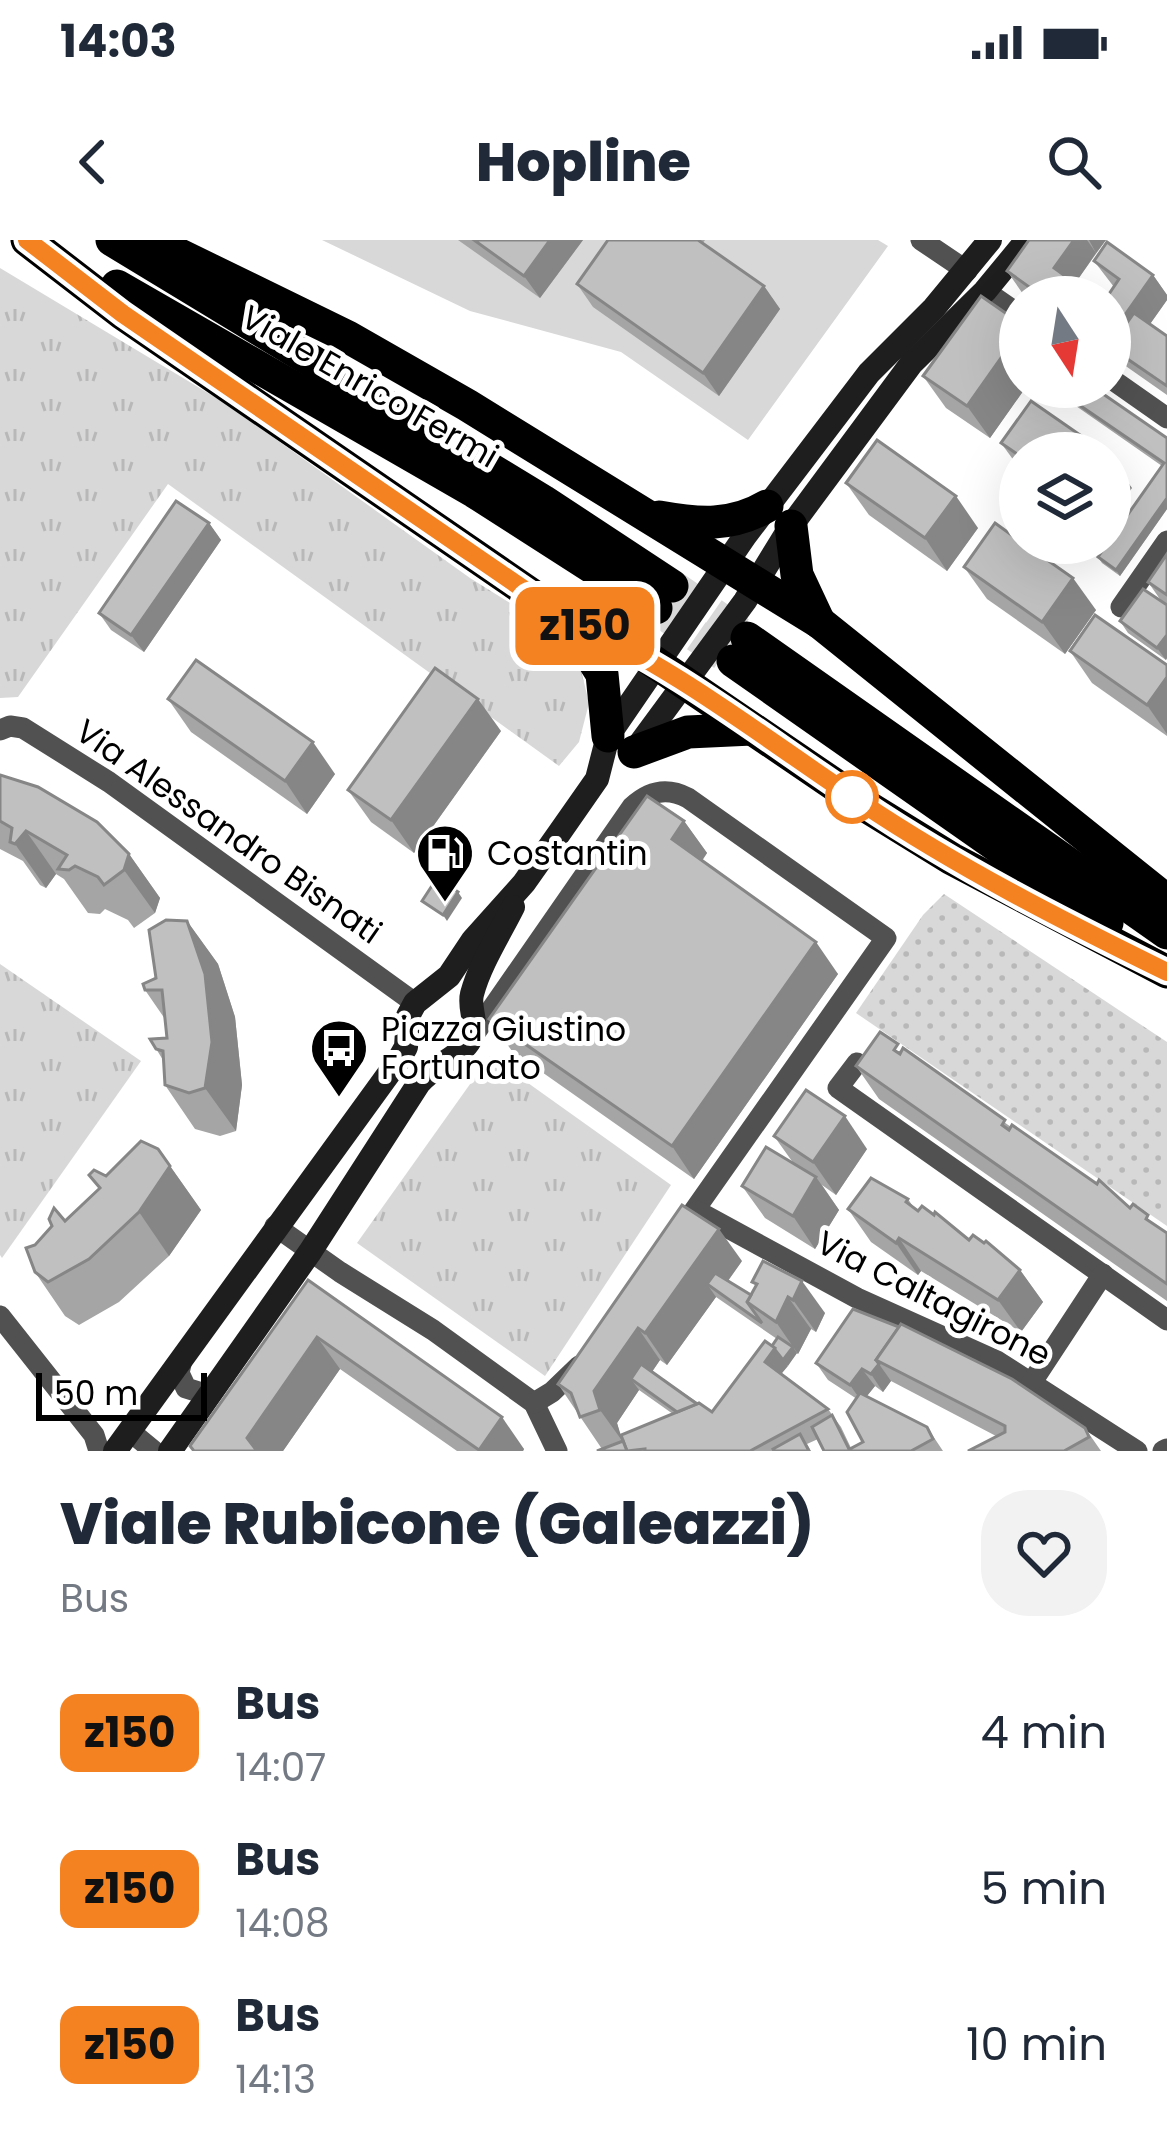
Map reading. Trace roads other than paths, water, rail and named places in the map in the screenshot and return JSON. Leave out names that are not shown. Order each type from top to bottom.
[{"type":"highway","points":[[27,240],[123,314],[567,619],[692,676],[752,728],[952,860],[1167,969]]},
{"type":"highway","name":"Viale Enrico Fermi","points":[[40,240],[664,597],[543,501],[112,240]]},
{"type":"highway","points":[[149,240],[348,337],[653,517],[751,592],[820,622],[1167,902]]},
{"type":"highway","points":[[653,517],[694,523],[779,516],[797,575],[820,622]]},
{"type":"highway","points":[[567,619],[602,674],[621,744],[688,732],[752,728]]},
{"type":"highway","points":[[740,650],[1008,837],[1167,933]]},
{"type":"highway","points":[[1008,837],[1167,969]]},
{"type":"main road","points":[[123,1442],[401,1056],[423,998],[449,976],[473,940],[524,883],[621,744],[692,676],[751,592],[779,516],[869,374],[968,271],[990,240]]},
{"type":"main road","points":[[621,744],[656,663],[720,570],[779,516],[1027,240]]},
{"type":"main road","points":[[170,1451],[310,1252],[419,1083],[471,1039],[475,1026],[469,1006],[474,987],[524,883]]},
{"type":"main road","points":[[423,998],[453,993],[469,1006]]},
{"type":"main road","points":[[408,1030],[423,1053],[451,1057]]},
{"type":"street","points":[[921,240],[968,271]]},
{"type":"street","points":[[986,291],[999,300]]},
{"type":"street","points":[[1131,393],[1167,418]]},
{"type":"street","points":[[1120,607],[1167,541]]},
{"type":"street","name":"Via Alessandro Bisnati","points":[[0,730],[23,728],[109,782],[423,998]]},
{"type":"street","points":[[471,1039],[632,807],[654,792],[675,792],[688,798],[886,938],[658,1260]]},
{"type":"street","points":[[857,1063],[838,1088],[1167,1319]]},
{"type":"street","name":"Via Caltagirone","points":[[697,1211],[857,1298],[997,1361],[1137,1451]]},
{"type":"street","points":[[275,1226],[534,1403],[557,1451]]},
{"type":"street","points":[[1032,1382],[1102,1274]]},
{"type":"street","points":[[0,1316],[94,1435],[99,1451]]},
{"type":"street","points":[[534,1403],[572,1375],[595,1343]]},
{"type":"street","points":[[182,1360],[178,1373],[186,1388],[202,1393],[217,1385]]},
{"type":"street","points":[[123,1442],[154,1451]]},
{"type":"tunnel","points":[[672,586],[747,638]]},
{"type":"tunnel","points":[[656,608],[733,661]]},
{"type":"place","name":"Costantin","points":[[445,904]]},
{"type":"place","name":"Piazza Giustino Fortunato","points":[[339,1099]]}]
